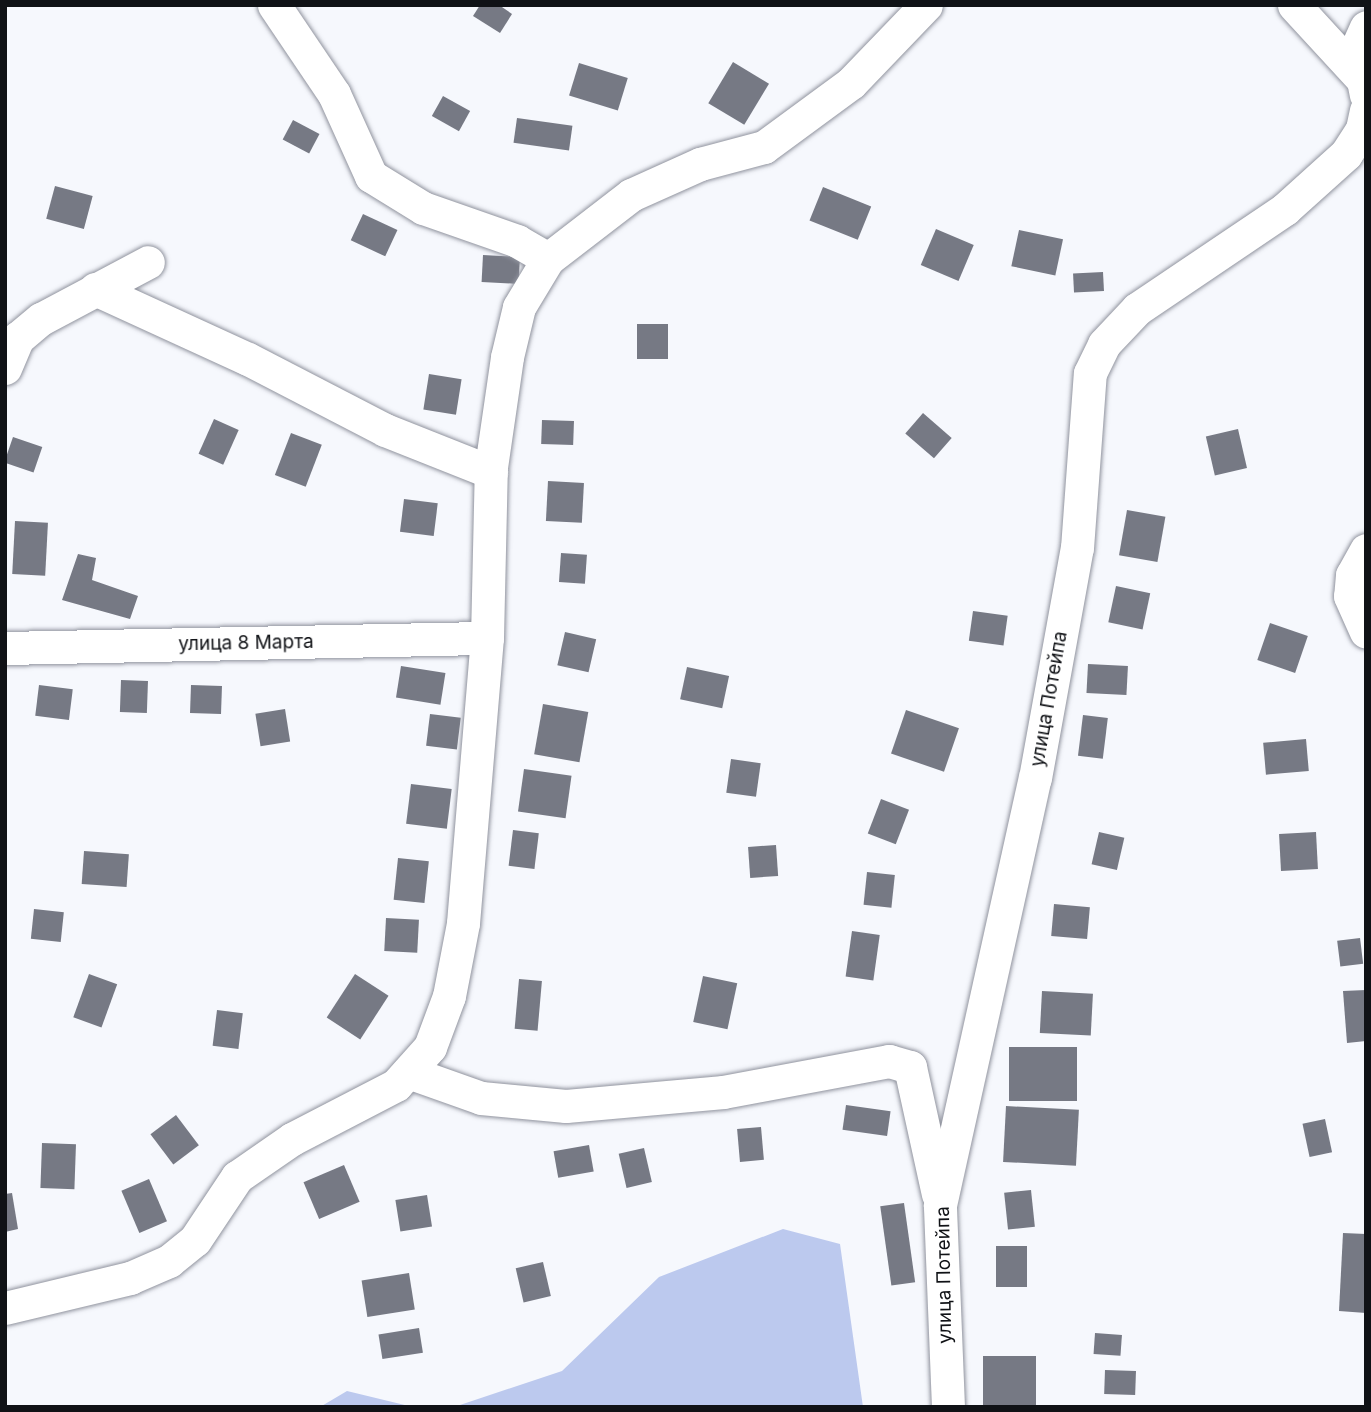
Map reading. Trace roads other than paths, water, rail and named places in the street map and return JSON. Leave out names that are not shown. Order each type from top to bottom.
[{"type":"street","points":[[274,5],[334,94],[359,158],[372,176],[423,208],[517,241],[548,259]]},
{"type":"street","points":[[5,1308],[130,1278],[169,1261],[195,1240],[237,1177],[292,1139],[375,1098],[408,1072],[430,1047],[449,996],[463,923],[487,638],[491,472],[507,357],[519,307],[548,259],[631,195],[700,164],[764,147],[798,125],[851,83],[926,5]]},
{"type":"street","points":[[1294,5],[1350,63],[1363,80],[1366,95]]},
{"type":"street","points":[[1350,63],[1366,27]]},
{"type":"street","name":"улица Потейпа","points":[[948,1407],[940,1205],[1035,778],[1074,561],[1090,373],[1104,344],[1137,309],[1285,209],[1346,154],[1362,129],[1366,110]]},
{"type":"street","points":[[5,368],[18,338],[41,319],[148,262]]},
{"type":"street","points":[[96,289],[248,359],[385,430],[491,472]]},
{"type":"street","points":[[1366,550],[1352,575],[1350,596],[1366,632]]},
{"type":"street","name":"улица 8 Марта","points":[[5,648],[487,638]]},
{"type":"street","points":[[408,1072],[481,1098],[566,1106],[723,1092],[889,1061],[910,1067],[940,1205]]}]
